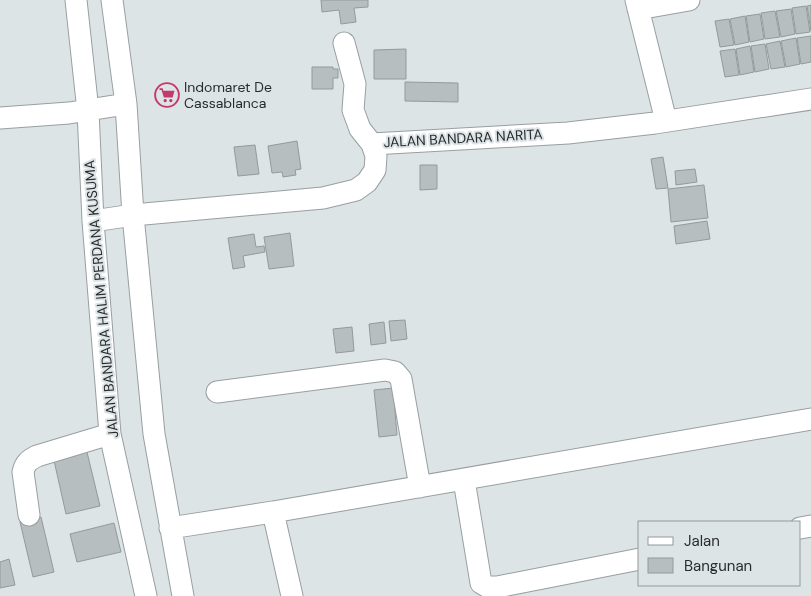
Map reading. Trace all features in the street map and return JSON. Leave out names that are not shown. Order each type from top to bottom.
[{"type":"street","name":"JALAN BANDARA HALIM PERDANA KUSUMA","points":[[76,0],[79,112],[93,221],[110,434],[146,596]]},
{"type":"street","points":[[112,0],[126,104],[133,216],[154,434],[183,596]]},
{"type":"street","points":[[660,122],[637,5],[689,0]]},
{"type":"street","points":[[344,43],[355,84],[354,110],[360,129],[372,144]]},
{"type":"street","name":"JALAN BANDARA NARITA","points":[[93,221],[323,198],[343,194],[356,190],[367,182],[375,170],[376,156],[372,144],[568,133],[660,122],[811,99]]},
{"type":"street","points":[[0,118],[79,112],[126,104]]},
{"type":"street","points":[[217,392],[385,370],[395,372],[401,379],[420,487]]},
{"type":"street","points":[[170,528],[464,480],[811,419]]},
{"type":"street","points":[[29,515],[23,472],[24,466],[28,462],[37,456],[110,434]]},
{"type":"street","points":[[464,480],[481,582],[488,588],[638,559]]},
{"type":"street","points":[[273,512],[292,596]]},
{"type":"building","points":[[321,0],[368,0],[368,7],[354,8],[356,22],[341,24],[339,10],[322,12]]},
{"type":"building","points":[[811,5],[811,31],[807,6]]},
{"type":"building","points":[[806,6],[810,32],[796,34],[792,8]]},
{"type":"building","points":[[791,9],[795,34],[781,37],[776,11]]},
{"type":"building","points":[[775,11],[780,37],[765,39],[761,13]]},
{"type":"building","points":[[760,14],[764,39],[750,42],[746,16]]},
{"type":"building","points":[[745,16],[749,42],[735,45],[730,19]]},
{"type":"building","points":[[729,19],[734,45],[720,47],[715,21]]},
{"type":"building","points":[[811,36],[811,62],[801,64],[797,38]]},
{"type":"building","points":[[796,38],[800,64],[786,67],[781,41]]},
{"type":"building","points":[[780,41],[785,67],[771,69],[766,44]]},
{"type":"building","points":[[765,44],[769,69],[755,72],[751,46]]},
{"type":"building","points":[[750,46],[754,72],[740,75],[736,49]]},
{"type":"building","points":[[406,49],[406,79],[374,79],[374,50]]},
{"type":"building","points":[[735,49],[739,75],[725,77],[720,51]]},
{"type":"building","points":[[312,67],[333,67],[333,69],[338,69],[338,78],[333,78],[333,89],[312,89]]},
{"type":"building","points":[[405,82],[458,83],[458,102],[405,101]]},
{"type":"building","points":[[297,141],[301,169],[295,170],[296,175],[283,177],[282,172],[272,173],[268,146]]},
{"type":"building","points":[[255,145],[259,174],[238,176],[234,147]]},
{"type":"building","points":[[663,157],[668,188],[656,189],[651,159]]},
{"type":"building","points":[[420,165],[437,165],[437,189],[420,190]]},
{"type":"building","points":[[695,169],[697,182],[676,185],[675,171]]},
{"type":"building","points":[[704,185],[708,218],[671,222],[668,189]]},
{"type":"building","points":[[707,221],[710,239],[676,244],[674,226]]},
{"type":"building","points":[[290,233],[294,266],[269,269],[264,237]]},
{"type":"building","points":[[254,234],[256,247],[264,246],[265,252],[243,256],[245,267],[233,269],[228,238]]},
{"type":"building","points":[[405,320],[407,339],[391,341],[389,321]]},
{"type":"building","points":[[384,322],[386,343],[371,345],[369,324]]},
{"type":"building","points":[[352,327],[354,351],[336,353],[333,329]]},
{"type":"building","points":[[393,388],[397,435],[379,437],[374,390]]},
{"type":"building","points":[[86,448],[100,506],[66,514],[53,456]]},
{"type":"building","points":[[41,517],[54,572],[33,577],[20,522]]},
{"type":"building","points":[[114,523],[121,552],[77,562],[70,534]]},
{"type":"building","points":[[9,559],[15,585],[0,588],[0,562]]},
{"type":"place","name":"Indomaret De Cassablanca","points":[[167,95]]}]
